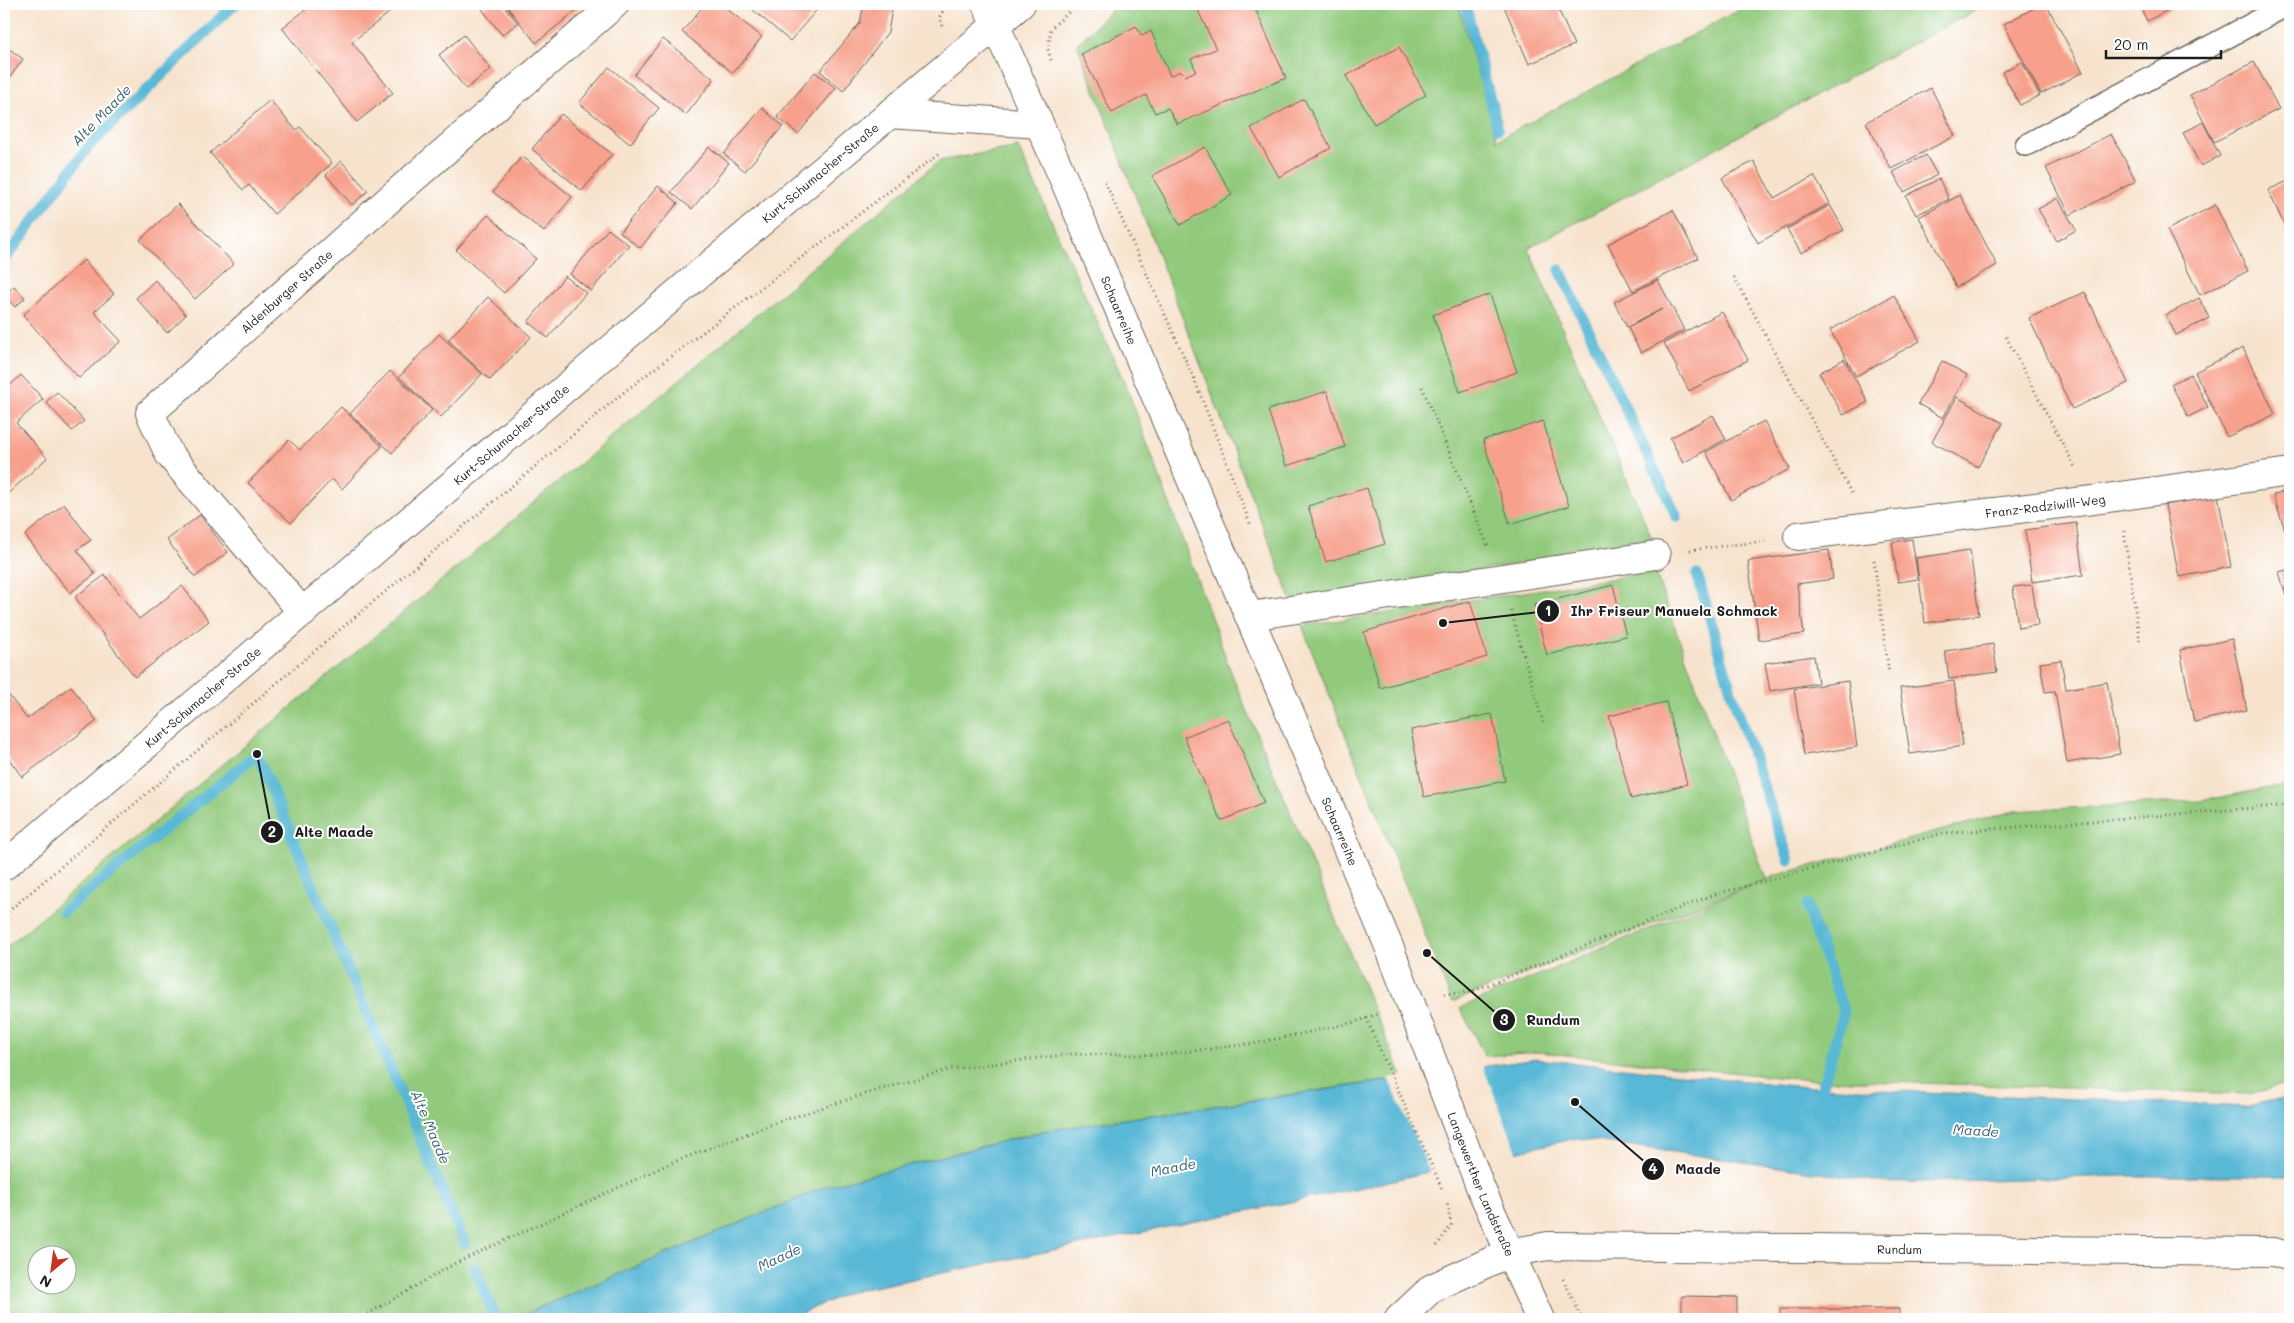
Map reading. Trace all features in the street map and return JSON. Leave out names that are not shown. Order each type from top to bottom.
[{"type":"main road","name":"Aldenburger Straße","points":[[303,613],[169,454],[150,413],[394,195],[615,4]]},
{"type":"main road","name":"Kurt-Schumacher-Straße","points":[[4,866],[889,114],[991,15],[1021,4]]},
{"type":"main road","name":"Schaarreihe","points":[[991,15],[1250,616],[1390,949],[1427,1048]]},
{"type":"main road","points":[[889,114],[1038,124]]},
{"type":"main road","name":"Franz-Radziwill-Weg","points":[[1798,536],[2106,498],[2290,472]]},
{"type":"main road","points":[[1250,616],[1656,555]]},
{"type":"main road","name":"Langewerther Landstraße","points":[[1427,1048],[1482,1189],[1540,1319]]},
{"type":"main road","name":"Rundum","points":[[1399,1319],[1432,1288],[1509,1253],[1548,1246],[2274,1252],[2290,1257]]},
{"type":"lane","points":[[2026,145],[2289,4]]},
{"type":"path","points":[[1050,58],[1048,49],[1051,28],[1078,4]]},
{"type":"path","points":[[4,915],[324,643],[629,388],[936,154],[963,146],[970,141],[974,133],[975,119]]},
{"type":"path","points":[[1734,277],[1870,527],[1889,674]]},
{"type":"path","points":[[2006,337],[2106,498],[2140,643]]},
{"type":"path","points":[[1656,555],[1798,536]]},
{"type":"path","points":[[360,1319],[454,1264],[671,1163],[778,1122],[951,1069],[1071,1054],[1158,1055],[1249,1044],[1366,1018],[1440,995],[1470,992],[1712,895],[1944,833],[2290,805]]},
{"type":"path","points":[[1366,1018],[1447,1202],[1451,1225],[1436,1249]]},
{"type":"green space","points":[[1118,4],[1458,4],[1497,140],[1750,4],[1988,4],[1528,248],[1653,541],[1292,602],[1077,44]]},
{"type":"green space","points":[[1018,147],[1127,388],[1234,680],[1403,1078],[1043,1131],[827,1186],[513,1319],[4,1319],[4,949],[939,161]]},
{"type":"green space","points":[[1655,572],[1766,879],[1452,1002],[1302,626]]},
{"type":"green space","points":[[2290,784],[2290,1084],[2249,1094],[1796,1079],[1538,1052],[1485,1056],[1460,1008],[1777,875],[2014,811],[2201,801]]},
{"type":"water","points":[[1536,1059],[1794,1086],[2247,1107],[2290,1097],[2290,1176],[2123,1176],[1889,1183],[1576,1138],[1359,1188],[849,1292],[789,1319],[513,1319],[827,1186],[1043,1131]]},
{"type":"pier","points":[[1482,1064],[1518,1154],[1431,1174],[1388,1078]]},
{"type":"building","points":[[313,4],[384,4],[390,12],[352,42],[393,93],[357,122],[282,28]]},
{"type":"building","points":[[488,4],[502,4],[518,23],[502,35],[482,9]]},
{"type":"building","points":[[513,4],[584,4],[536,43],[508,8]]},
{"type":"building","points":[[705,4],[721,4],[762,37],[733,73],[682,32]]},
{"type":"building","points":[[746,4],[817,4],[820,6],[790,41]]},
{"type":"building","points":[[864,4],[893,4],[888,32],[843,91],[820,71],[860,23]]},
{"type":"building","points":[[1195,4],[1253,4],[1286,78],[1177,124],[1168,108],[1155,113],[1146,95],[1112,113],[1081,54],[1136,26],[1142,36],[1151,31],[1170,76],[1180,71],[1185,76],[1196,71],[1191,59],[1216,49]]},
{"type":"building","points":[[1503,4],[1556,4],[1574,45],[1529,64]]},
{"type":"building","points":[[2042,4],[2046,4],[2083,72],[2041,94],[2004,24]]},
{"type":"building","points":[[2139,4],[2180,4],[2147,21]]},
{"type":"building","points":[[464,35],[491,69],[466,89],[439,55]]},
{"type":"building","points":[[663,39],[714,79],[686,115],[634,75]]},
{"type":"building","points":[[4,45],[23,59],[4,86]]},
{"type":"building","points":[[1399,47],[1426,95],[1374,124],[1346,76]]},
{"type":"building","points":[[2022,62],[2040,95],[2020,105],[2002,72]]},
{"type":"building","points":[[2254,62],[2279,109],[2214,142],[2190,95]]},
{"type":"building","points":[[609,67],[659,108],[630,144],[579,103]]},
{"type":"building","points":[[815,72],[836,88],[798,134],[777,117]]},
{"type":"building","points":[[1931,88],[1955,136],[1891,169],[1866,122]]},
{"type":"building","points":[[1304,99],[1331,148],[1279,177],[1251,128]]},
{"type":"building","points":[[270,100],[296,130],[300,127],[332,163],[274,214],[249,185],[243,190],[210,153]]},
{"type":"building","points":[[762,108],[783,126],[745,171],[724,154]]},
{"type":"building","points":[[561,114],[612,154],[582,191],[532,149]]},
{"type":"building","points":[[2203,122],[2220,156],[2201,166],[2183,133]]},
{"type":"building","points":[[2111,134],[2136,181],[2070,215],[2046,168]]},
{"type":"building","points":[[709,147],[729,163],[692,209],[671,192]]},
{"type":"building","points":[[1205,147],[1232,195],[1180,225],[1152,176]]},
{"type":"building","points":[[1926,155],[1937,175],[1904,192],[1893,172]]},
{"type":"building","points":[[522,156],[572,197],[544,232],[493,192]]},
{"type":"building","points":[[341,161],[368,191],[352,205],[326,175]]},
{"type":"building","points":[[1754,161],[1774,198],[1814,176],[1830,203],[1758,243],[1722,178]]},
{"type":"building","points":[[1939,179],[1949,199],[1916,215],[1906,196]]},
{"type":"building","points":[[2290,180],[2290,237],[2268,190]]},
{"type":"building","points":[[658,186],[678,203],[640,248],[620,232]]},
{"type":"building","points":[[1960,195],[1997,265],[1956,287],[1919,217]]},
{"type":"building","points":[[2058,198],[2076,230],[2057,241],[2038,209]]},
{"type":"building","points":[[178,204],[234,264],[195,299],[140,240]]},
{"type":"building","points":[[1830,205],[1844,230],[1801,253],[1787,229]]},
{"type":"building","points":[[2215,205],[2248,271],[2200,295],[2167,230]]},
{"type":"building","points":[[1673,210],[1698,258],[1633,291],[1608,244]]},
{"type":"building","points":[[488,215],[536,259],[504,293],[456,250]]},
{"type":"building","points":[[608,229],[629,245],[591,291],[570,274]]},
{"type":"building","points":[[84,260],[114,294],[94,312],[121,341],[79,378],[23,315]]},
{"type":"building","points":[[565,276],[586,293],[548,338],[528,322]]},
{"type":"building","points":[[155,280],[186,315],[167,333],[136,298]]},
{"type":"building","points":[[1658,280],[1684,330],[1641,353],[1628,328],[1662,309],[1627,327],[1614,302]]},
{"type":"building","points":[[14,286],[25,298],[15,307],[4,295]]},
{"type":"building","points":[[2085,292],[2128,383],[2072,409],[2029,318]]},
{"type":"building","points":[[1490,294],[1517,372],[1460,392],[1433,315]]},
{"type":"building","points":[[1894,295],[1920,341],[1856,376],[1830,330]]},
{"type":"building","points":[[488,297],[531,337],[490,380],[448,340]]},
{"type":"building","points":[[2199,298],[2209,318],[2176,335],[2166,315]]},
{"type":"building","points":[[1722,312],[1748,360],[1689,391],[1664,343]]},
{"type":"building","points":[[439,334],[482,374],[441,417],[399,377]]},
{"type":"building","points":[[2243,348],[2275,414],[2227,437],[2195,372]]},
{"type":"building","points":[[1844,359],[1868,402],[1843,415],[1819,373]]},
{"type":"building","points":[[1942,361],[1967,375],[1943,418],[1918,404]]},
{"type":"building","points":[[390,371],[432,410],[392,453],[350,414]]},
{"type":"building","points":[[2191,374],[2208,407],[2188,417],[2171,384]]},
{"type":"building","points":[[21,375],[43,399],[16,423],[47,458],[4,497],[4,391]]},
{"type":"building","points":[[1327,391],[1345,447],[1286,466],[1268,410]]},
{"type":"building","points":[[57,392],[84,421],[72,431],[46,402]]},
{"type":"building","points":[[1957,397],[2003,423],[1978,467],[1932,442]]},
{"type":"building","points":[[341,407],[382,446],[342,489],[332,479],[291,523],[248,483],[289,440],[300,450]]},
{"type":"building","points":[[1713,415],[1726,439],[1683,463],[1670,438]]},
{"type":"building","points":[[1543,421],[1569,506],[1510,524],[1483,440]]},
{"type":"building","points":[[1764,421],[1790,469],[1731,500],[1706,452]]},
{"type":"building","points":[[1367,488],[1385,544],[1326,562],[1308,506]]},
{"type":"building","points":[[2290,489],[2290,545],[2273,495]]},
{"type":"building","points":[[2218,495],[2231,567],[2179,577],[2165,505]]},
{"type":"building","points":[[64,504],[91,540],[77,550],[95,574],[70,593],[25,535]]},
{"type":"building","points":[[200,515],[228,552],[195,577],[167,540]]},
{"type":"building","points":[[2076,523],[2083,575],[2032,582],[2025,530]]},
{"type":"building","points":[[1912,539],[1918,579],[1898,582],[1892,542]]},
{"type":"building","points":[[1829,550],[1833,579],[1797,584],[1804,634],[1759,640],[1748,561]]},
{"type":"building","points":[[1970,550],[1979,615],[1925,623],[1916,558]]},
{"type":"building","points":[[2290,569],[2290,609],[2279,572]]},
{"type":"building","points":[[105,575],[139,619],[182,586],[209,621],[135,677],[75,597]]},
{"type":"building","points":[[1613,585],[1626,636],[1547,655],[1534,605]]},
{"type":"building","points":[[2032,585],[2038,625],[2018,628],[2013,587]]},
{"type":"building","points":[[1470,601],[1487,657],[1380,688],[1364,632]]},
{"type":"building","points":[[2232,639],[2247,710],[2194,722],[2180,650]]},
{"type":"building","points":[[1993,644],[1997,672],[1949,679],[1945,651]]},
{"type":"building","points":[[1814,656],[1818,683],[1770,691],[1765,663]]},
{"type":"building","points":[[2061,660],[2066,689],[2107,682],[2120,754],[2067,763],[2055,691],[2045,692],[2040,663]]},
{"type":"building","points":[[1848,681],[1857,747],[1804,755],[1794,689]]},
{"type":"building","points":[[1954,681],[1963,746],[1910,754],[1900,688]]},
{"type":"building","points":[[71,686],[97,721],[22,777],[4,752],[4,689],[27,719]]},
{"type":"building","points":[[1666,702],[1687,784],[1631,799],[1609,716]]},
{"type":"building","points":[[1492,714],[1505,781],[1424,797],[1411,730]]},
{"type":"building","points":[[1228,719],[1264,803],[1221,821],[1184,737]]},
{"type":"building","points":[[1682,1296],[1737,1297],[1737,1319],[1682,1319]]},
{"type":"building","points":[[1780,1309],[1899,1309],[1899,1318],[1943,1317],[1943,1319],[1780,1319]]},
{"type":"building","points":[[1994,1317],[2040,1317],[2041,1319],[1994,1319]]},
{"type":"waterway","name":"Alte Maade","points":[[4,261],[88,147],[235,4]]},
{"type":"waterway","points":[[1465,4],[1498,129]]},
{"type":"waterway","points":[[1560,270],[1677,517]]},
{"type":"waterway","points":[[1697,574],[1733,697],[1789,860]]},
{"type":"waterway","name":"Alte Maade","points":[[63,912],[257,754],[465,1244]]},
{"type":"waterway","points":[[1807,906],[1844,1012],[1818,1102]]},
{"type":"waterway","name":"Alte Maade","points":[[475,1268],[496,1319]]},
{"type":"place","name":"Ihr Friseur Manuela Schmack","points":[[1443,623]]},
{"type":"place","name":"Alte Maade","points":[[257,754]]},
{"type":"place","name":"Rundum","points":[[1427,953]]},
{"type":"place","name":"Maade","points":[[1575,1102]]}]
